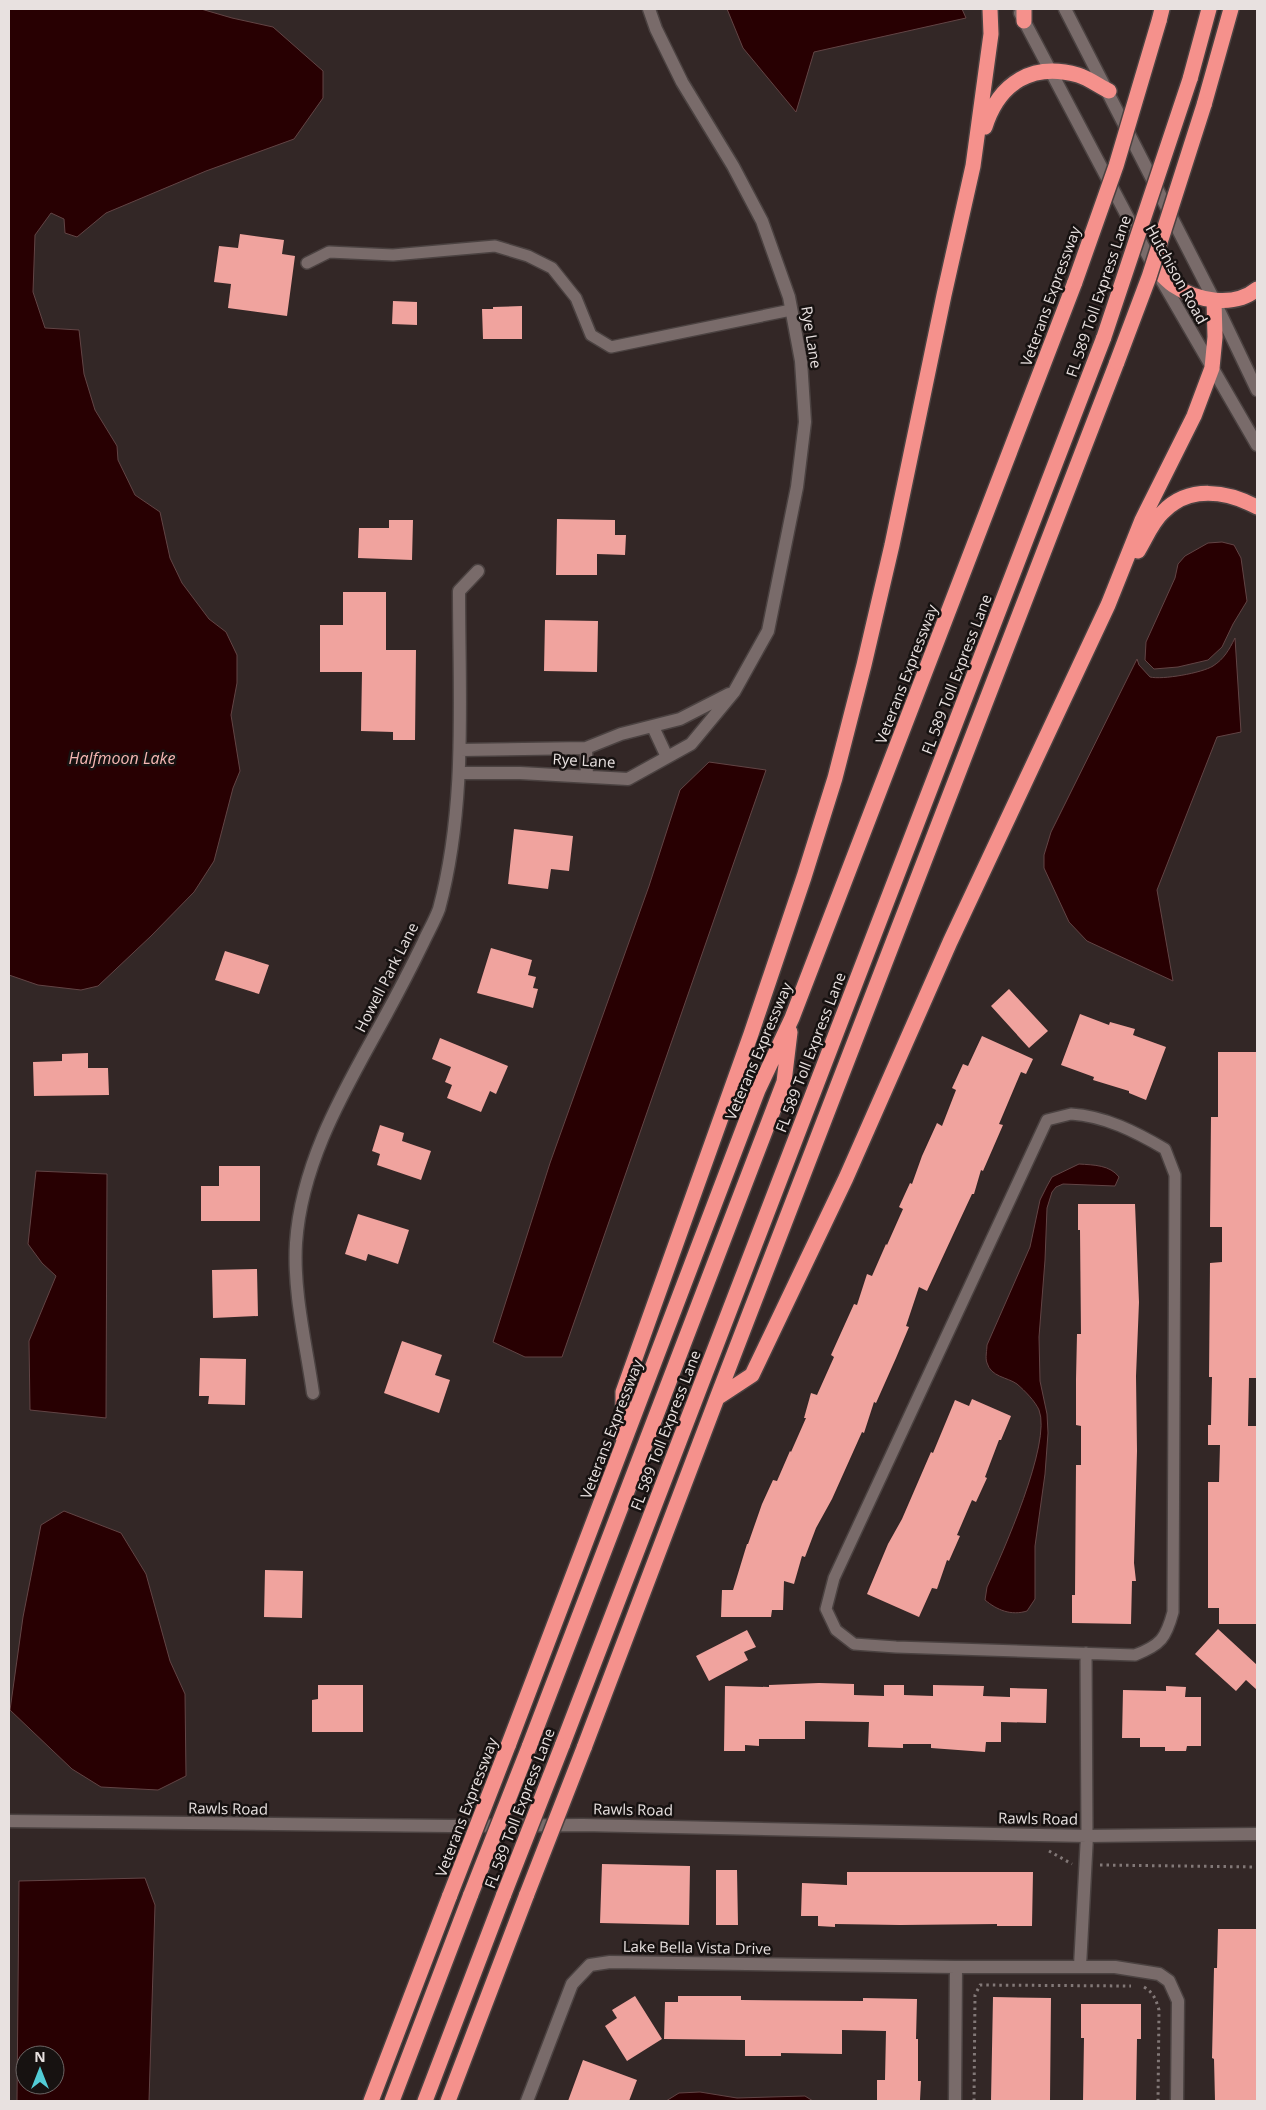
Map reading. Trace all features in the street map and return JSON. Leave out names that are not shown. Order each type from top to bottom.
[{"type":"highway","points":[[973,166],[992,34],[990,9]]},
{"type":"highway","name":"FL 589 Toll Express Lane","points":[[425,2101],[1104,337],[1190,79],[1209,9]]},
{"type":"highway","points":[[448,2101],[716,1398],[1117,362],[1148,277],[1204,105],[1231,9]]},
{"type":"highway","name":"Veterans Expressway","points":[[371,2101],[624,1446],[758,1090],[792,1018],[1075,282],[1116,166],[1160,15]]},
{"type":"highway","points":[[624,1446],[623,1392],[751,1034],[835,778],[892,545],[944,294],[973,166],[989,114],[1004,90],[1026,75],[1051,70],[1079,75],[1109,91]]},
{"type":"highway","points":[[1154,267],[1173,285],[1191,294],[1214,300],[1234,301],[1248,296],[1257,289]]},
{"type":"highway","points":[[716,1398],[752,1375],[846,1178],[950,942],[1108,604],[1142,520],[1194,416],[1212,368],[1216,337],[1214,300]]},
{"type":"highway","points":[[1108,604],[1153,525],[1164,511],[1182,499],[1200,492],[1223,494],[1257,507]]},
{"type":"highway","name":"FL 589 Toll Express Lane","points":[[392,2101],[784,1082],[792,1018]]},
{"type":"street","name":"Rye Lane","points":[[459,773],[520,773],[628,779],[691,744],[734,692],[768,631],[797,487],[805,422],[801,361],[788,297],[762,222],[733,166],[682,82],[656,29],[649,9]]},
{"type":"street","name":"Hutchison Road","points":[[1066,9],[1214,300],[1257,390]]},
{"type":"street","name":"Hutchison Road","points":[[1022,13],[1154,267],[1257,446]]},
{"type":"street","name":"Howell Park Lane","points":[[312,1393],[298,1290],[296,1244],[302,1197],[321,1140],[357,1067],[405,980],[438,910],[455,822],[459,773],[459,591],[478,571]]},
{"type":"street","name":"Rye Lane","points":[[460,750],[586,748],[621,734],[680,719],[734,692]]},
{"type":"street","points":[[652,727],[667,757]]},
{"type":"street","points":[[586,748],[587,776]]},
{"type":"street","name":"Rawls Road","points":[[9,1821],[450,1826],[593,1825],[1087,1836],[1257,1834]]},
{"type":"street","points":[[1080,1966],[1087,1836]]},
{"type":"street","name":"Lake Bella Vista Drive","points":[[528,2101],[572,1984],[590,1965],[610,1962],[956,1967],[1080,1966],[1115,1967],[1159,1974],[1169,1981],[1178,2001],[1177,2101]]},
{"type":"street","points":[[955,2101],[956,1967]]},
{"type":"lane","points":[[307,263],[329,252],[393,255],[495,246],[528,256],[552,268],[576,298],[591,335],[611,347],[791,310]]},
{"type":"lane","points":[[1071,1114],[1088,1115],[1137,1133],[1165,1149],[1175,1175],[1173,1612],[1168,1631],[1153,1648],[1135,1655],[1086,1653],[896,1648],[854,1644],[836,1630],[826,1609],[834,1578],[1047,1120],[1071,1114]]},
{"type":"lane","points":[[1086,1653],[1087,1836]]},
{"type":"path","points":[[1049,1850],[1069,1864],[1257,1867]]},
{"type":"path","points":[[974,2101],[975,1995],[980,1985],[1132,1986]]},
{"type":"path","points":[[1142,1986],[1150,1991],[1156,1999],[1158,2010],[1158,2101]]},
{"type":"water","name":"Halfmoon Lake","points":[[9,9],[201,9],[273,27],[323,71],[323,98],[294,139],[206,171],[106,213],[77,237],[65,233],[64,219],[51,213],[35,235],[33,292],[45,328],[79,330],[84,374],[95,410],[117,446],[118,460],[135,495],[160,512],[170,558],[182,583],[209,619],[226,632],[237,655],[237,683],[231,715],[240,771],[233,788],[214,861],[194,892],[151,936],[98,986],[81,990],[38,985],[9,975]]},
{"type":"water","points":[[727,9],[962,9],[966,18],[814,52],[796,112],[743,48]]},
{"type":"water","points":[[1222,542],[1234,545],[1241,558],[1247,601],[1222,647],[1208,660],[1178,667],[1154,669],[1145,660],[1146,642],[1175,578],[1178,564],[1185,556],[1208,543]]},
{"type":"water","points":[[1235,638],[1241,732],[1217,737],[1157,890],[1173,981],[1087,941],[1069,922],[1044,868],[1044,855],[1051,832],[1137,659],[1139,665],[1150,677],[1163,678],[1191,673],[1208,669],[1217,663],[1226,654]]},
{"type":"water","points":[[709,762],[766,770],[562,1357],[525,1357],[493,1342],[550,1163],[649,886],[680,790]]},
{"type":"water","points":[[1079,1164],[1096,1165],[1106,1168],[1119,1177],[1115,1186],[1063,1184],[1056,1187],[1052,1192],[1047,1208],[1039,1337],[1040,1381],[1047,1414],[1048,1433],[1045,1474],[1035,1546],[1035,1599],[1027,1611],[1015,1613],[994,1607],[985,1600],[987,1587],[1024,1499],[1038,1447],[1041,1426],[1039,1410],[1030,1396],[1017,1384],[996,1374],[989,1368],[986,1359],[987,1345],[1030,1247],[1040,1200],[1047,1186],[1052,1177]]},
{"type":"water","points":[[36,1171],[107,1174],[106,1418],[30,1410],[29,1341],[56,1276],[42,1263],[28,1244]]},
{"type":"water","points":[[64,1511],[121,1533],[146,1574],[170,1661],[185,1694],[186,1776],[158,1790],[101,1787],[72,1769],[10,1710],[23,1617],[41,1525]]},
{"type":"water","points":[[145,1878],[155,1905],[149,2101],[17,2101],[17,2095],[65,2095],[65,2045],[18,2045],[19,1881]]},
{"type":"water","points":[[700,2092],[737,2098],[805,2096],[813,2101],[666,2101],[679,2093]]},
{"type":"building","points":[[240,234],[284,240],[282,254],[295,256],[287,316],[228,308],[231,284],[214,282],[219,246],[238,248]]},
{"type":"building","points":[[393,301],[417,302],[417,325],[392,324]]},
{"type":"building","points":[[522,306],[522,339],[483,339],[482,309]]},
{"type":"building","points":[[557,519],[615,520],[615,535],[626,535],[625,555],[597,554],[597,575],[556,575]]},
{"type":"building","points":[[389,520],[413,520],[412,560],[358,558],[359,528],[389,528]]},
{"type":"building","points":[[343,592],[386,592],[386,650],[416,650],[415,740],[393,740],[393,732],[361,731],[362,672],[320,672],[320,625],[343,625]]},
{"type":"building","points":[[545,620],[598,621],[597,672],[544,671]]},
{"type":"building","points":[[514,829],[573,836],[569,871],[551,869],[548,889],[508,884]]},
{"type":"building","points":[[491,948],[532,960],[528,975],[536,977],[533,988],[538,989],[533,1008],[477,993]]},
{"type":"building","points":[[225,951],[269,965],[259,994],[215,980]]},
{"type":"building","points":[[1009,989],[1048,1031],[1029,1048],[991,1006]]},
{"type":"building","points":[[1080,1014],[1109,1025],[1110,1022],[1135,1029],[1133,1035],[1166,1047],[1146,1100],[1129,1093],[1129,1091],[1093,1080],[1094,1077],[1061,1065]]},
{"type":"building","points":[[982,1036],[1033,1059],[1026,1074],[1021,1072],[999,1124],[1003,1125],[983,1171],[981,1170],[974,1194],[972,1194],[927,1291],[919,1287],[906,1326],[909,1327],[896,1358],[876,1403],[874,1402],[864,1433],[862,1432],[832,1499],[816,1528],[805,1557],[802,1556],[794,1584],[784,1581],[783,1610],[772,1610],[771,1617],[721,1617],[722,1590],[733,1590],[762,1504],[773,1480],[777,1481],[791,1452],[806,1418],[804,1418],[811,1393],[817,1395],[834,1357],[831,1355],[854,1304],[857,1305],[867,1274],[872,1276],[903,1209],[899,1207],[910,1183],[912,1184],[937,1123],[942,1126],[956,1090],[952,1088],[963,1064],[968,1066]]},
{"type":"building","points":[[440,1038],[508,1066],[496,1094],[490,1091],[481,1112],[447,1098],[452,1085],[445,1082],[451,1067],[432,1059]]},
{"type":"building","points":[[1218,1052],[1257,1052],[1257,1378],[1249,1378],[1248,1426],[1257,1426],[1257,1624],[1219,1624],[1219,1608],[1208,1608],[1208,1482],[1219,1482],[1220,1445],[1208,1445],[1208,1425],[1211,1425],[1212,1377],[1209,1377],[1210,1263],[1222,1262],[1222,1227],[1210,1227],[1211,1117],[1218,1117]]},
{"type":"building","points":[[88,1053],[88,1068],[108,1068],[109,1095],[34,1096],[33,1062],[62,1061],[62,1054]]},
{"type":"building","points":[[380,1125],[404,1133],[402,1141],[431,1151],[421,1180],[377,1165],[380,1154],[372,1151]]},
{"type":"building","points":[[219,1166],[260,1166],[260,1221],[201,1221],[201,1186],[219,1186]]},
{"type":"building","points":[[1078,1204],[1135,1204],[1139,1302],[1136,1376],[1137,1451],[1134,1563],[1136,1581],[1132,1581],[1131,1624],[1072,1623],[1072,1595],[1075,1595],[1076,1465],[1081,1465],[1081,1426],[1076,1425],[1077,1334],[1081,1334]]},
{"type":"building","points":[[358,1214],[409,1230],[398,1264],[368,1254],[366,1261],[345,1254]]},
{"type":"building","points":[[257,1269],[258,1316],[213,1318],[212,1270]]},
{"type":"building","points":[[402,1341],[442,1355],[435,1375],[450,1380],[439,1413],[384,1393]]},
{"type":"building","points":[[200,1358],[246,1359],[245,1405],[208,1404],[209,1396],[199,1396]]},
{"type":"building","points":[[972,1399],[1011,1416],[1001,1440],[999,1440],[985,1477],[987,1478],[976,1502],[972,1500],[957,1535],[960,1536],[949,1561],[947,1560],[937,1589],[932,1588],[919,1617],[867,1594],[931,1452],[933,1453],[955,1400],[969,1406]]},
{"type":"building","points":[[265,1570],[303,1571],[302,1618],[264,1617]]},
{"type":"building","points":[[1218,1629],[1257,1665],[1257,1690],[1246,1680],[1236,1691],[1195,1654]]},
{"type":"building","points":[[747,1630],[756,1647],[744,1652],[748,1660],[709,1681],[696,1656]]},
{"type":"building","points":[[854,1684],[854,1695],[884,1696],[884,1685],[904,1685],[904,1695],[933,1696],[933,1685],[984,1686],[983,1696],[1010,1697],[1010,1688],[1047,1689],[1046,1723],[1001,1722],[1001,1742],[986,1742],[985,1752],[931,1748],[931,1744],[903,1744],[903,1748],[868,1747],[869,1722],[805,1721],[805,1739],[759,1739],[759,1746],[745,1745],[745,1751],[724,1751],[725,1686],[769,1687],[769,1685]]},
{"type":"building","points":[[318,1685],[363,1685],[363,1732],[312,1732],[312,1700],[318,1699]]},
{"type":"building","points":[[1166,1686],[1186,1687],[1185,1697],[1201,1697],[1201,1746],[1187,1746],[1186,1751],[1165,1751],[1165,1747],[1140,1747],[1140,1738],[1122,1738],[1123,1690],[1166,1691]]},
{"type":"building","points":[[602,1864],[690,1866],[689,1925],[600,1923]]},
{"type":"building","points":[[716,1870],[737,1870],[738,1925],[716,1925]]},
{"type":"building","points":[[847,1872],[1033,1872],[1032,1926],[997,1926],[997,1924],[835,1924],[835,1927],[818,1926],[818,1916],[801,1916],[802,1883],[847,1885]]},
{"type":"building","points":[[1218,1929],[1257,1929],[1257,2100],[1215,2101],[1214,2059],[1212,2058],[1214,1968],[1217,1968]]},
{"type":"building","points":[[635,1996],[662,2039],[627,2061],[605,2026],[617,2018],[612,2010]]},
{"type":"building","points":[[678,1996],[741,1996],[741,2000],[863,2001],[863,1998],[917,1999],[916,2039],[918,2039],[918,2081],[921,2081],[920,2100],[877,2101],[877,2080],[885,2080],[886,2031],[842,2030],[842,2054],[781,2053],[781,2056],[745,2056],[745,2040],[664,2039],[665,2002],[678,2002]]},
{"type":"building","points":[[993,1997],[1051,1998],[1050,2101],[991,2101]]},
{"type":"building","points":[[1081,2004],[1141,2004],[1141,2039],[1137,2039],[1136,2101],[1083,2101],[1084,2038],[1081,2038]]},
{"type":"building","points":[[583,2060],[637,2080],[629,2101],[568,2101]]}]
